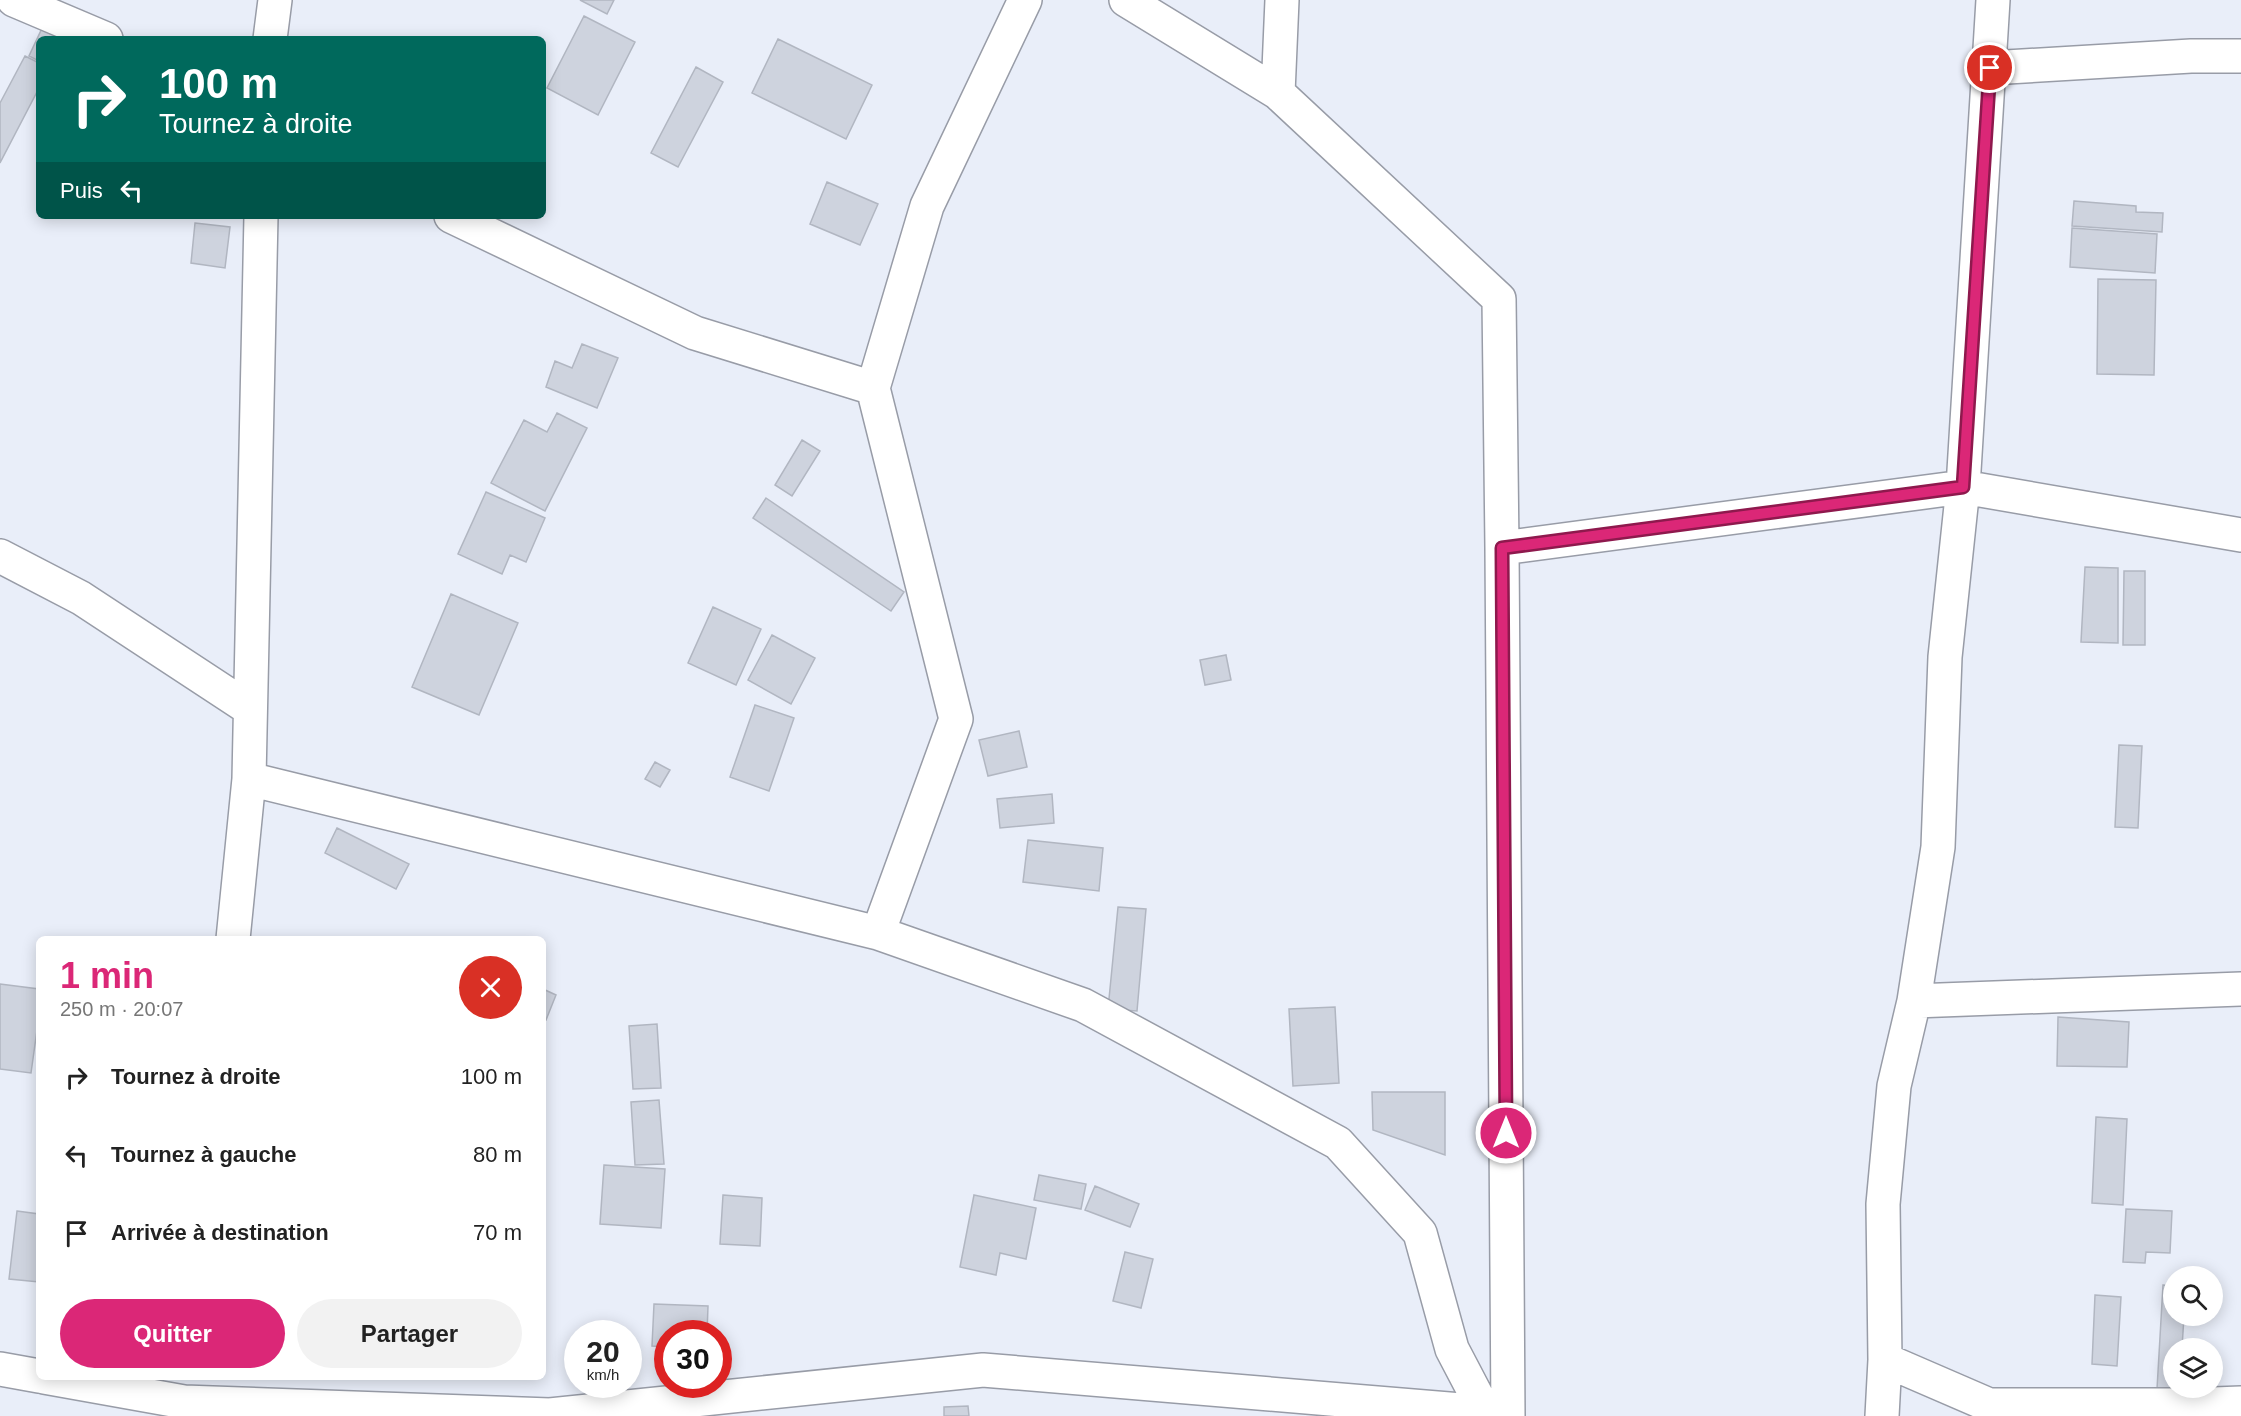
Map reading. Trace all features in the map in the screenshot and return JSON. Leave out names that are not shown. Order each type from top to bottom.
[{"type":"street","points":[[14,0],[99,36]]},
{"type":"street","points":[[270,36],[275,0]]},
{"type":"street","points":[[878,933],[956,719],[873,388],[927,206],[1025,0]]},
{"type":"street","points":[[1126,0],[1278,93],[1499,299],[1502,548],[1500,1414]]},
{"type":"street","points":[[1278,93],[1282,0]]},
{"type":"street","points":[[1882,1416],[1885,1360],[1883,1204],[1894,1086],[1914,1001],[1938,847],[1945,657],[1963,487],[1993,0]]},
{"type":"street","points":[[1990,68],[2192,56],[2241,56]]},
{"type":"street","points":[[232,936],[249,779],[261,219]]},
{"type":"street","points":[[457,219],[695,333],[873,388]]},
{"type":"street","points":[[1502,548],[1963,487],[2241,535]]},
{"type":"street","points":[[0,556],[81,598],[250,709]]},
{"type":"street","points":[[249,779],[878,933],[1083,1005],[1338,1143],[1420,1233],[1452,1349],[1500,1414]]},
{"type":"street","points":[[1914,1001],[2241,989]]},
{"type":"street","points":[[1885,1360],[1989,1405],[2241,1403]]},
{"type":"street","points":[[0,1369],[36,1375]]},
{"type":"street","points":[[64,1380],[184,1398],[550,1415],[983,1370],[1500,1414]]},
{"type":"building","points":[[580,0],[614,0],[607,14]]},
{"type":"building","points":[[584,16],[635,42],[598,115],[547,88]]},
{"type":"building","points":[[44,24],[70,36],[38,36]]},
{"type":"building","points":[[778,39],[872,85],[846,139],[752,93]]},
{"type":"building","points":[[36,41],[36,60],[29,56]]},
{"type":"building","points":[[25,56],[36,62],[36,94],[0,163],[0,103]]},
{"type":"building","points":[[696,67],[723,82],[678,167],[651,153]]},
{"type":"building","points":[[827,182],[878,204],[860,245],[810,224]]},
{"type":"building","points":[[2074,201],[2136,206],[2136,212],[2163,213],[2162,232],[2072,226]]},
{"type":"building","points":[[195,223],[230,227],[225,268],[191,263]]},
{"type":"building","points":[[2072,228],[2157,234],[2155,273],[2070,267]]},
{"type":"building","points":[[2098,279],[2156,280],[2154,375],[2097,374]]},
{"type":"building","points":[[582,344],[618,358],[597,408],[546,387],[555,361],[572,368]]},
{"type":"building","points":[[557,413],[587,428],[545,511],[491,483],[524,420],[547,432]]},
{"type":"building","points":[[802,440],[820,451],[792,496],[775,485]]},
{"type":"building","points":[[486,492],[545,518],[526,562],[510,555],[502,574],[458,554]]},
{"type":"building","points":[[766,498],[904,592],[891,611],[753,518]]},
{"type":"building","points":[[2085,567],[2118,568],[2118,643],[2081,642]]},
{"type":"building","points":[[2124,571],[2145,571],[2145,645],[2123,645]]},
{"type":"building","points":[[451,594],[518,623],[479,715],[412,687]]},
{"type":"building","points":[[713,607],[761,629],[736,685],[688,663]]},
{"type":"building","points":[[772,635],[815,658],[791,704],[748,680]]},
{"type":"building","points":[[1226,655],[1231,680],[1205,685],[1200,660]]},
{"type":"building","points":[[755,705],[794,718],[769,791],[730,777]]},
{"type":"building","points":[[1019,731],[1027,767],[988,776],[979,740]]},
{"type":"building","points":[[2119,745],[2142,746],[2138,828],[2115,827]]},
{"type":"building","points":[[655,762],[670,770],[660,787],[645,779]]},
{"type":"building","points":[[1052,794],[1054,823],[1000,828],[997,799]]},
{"type":"building","points":[[337,828],[409,864],[396,889],[325,853]]},
{"type":"building","points":[[1028,840],[1103,848],[1099,891],[1023,882]]},
{"type":"building","points":[[1118,907],[1146,909],[1137,1011],[1108,1009]]},
{"type":"building","points":[[0,984],[36,989],[36,1037],[31,1073],[0,1069]]},
{"type":"building","points":[[546,990],[556,995],[546,1020]]},
{"type":"building","points":[[1335,1007],[1339,1083],[1293,1086],[1289,1009]]},
{"type":"building","points":[[2058,1017],[2129,1022],[2127,1067],[2057,1066]]},
{"type":"building","points":[[657,1024],[661,1088],[633,1089],[629,1026]]},
{"type":"building","points":[[1372,1092],[1445,1092],[1445,1155],[1373,1130]]},
{"type":"building","points":[[659,1100],[664,1164],[635,1165],[631,1102]]},
{"type":"building","points":[[2096,1117],[2127,1119],[2123,1205],[2092,1203]]},
{"type":"building","points":[[604,1165],[665,1169],[661,1228],[600,1224]]},
{"type":"building","points":[[1039,1175],[1086,1184],[1081,1209],[1034,1200]]},
{"type":"building","points":[[1095,1186],[1139,1204],[1130,1227],[1085,1210]]},
{"type":"building","points":[[723,1195],[762,1198],[760,1246],[720,1244]]},
{"type":"building","points":[[974,1195],[1036,1208],[1026,1259],[1000,1253],[996,1275],[960,1267]]},
{"type":"building","points":[[2126,1209],[2172,1211],[2170,1253],[2146,1252],[2145,1263],[2123,1262]]},
{"type":"building","points":[[17,1211],[36,1214],[36,1282],[9,1279]]},
{"type":"building","points":[[1125,1252],[1153,1259],[1141,1308],[1113,1301]]},
{"type":"building","points":[[2163,1285],[2163,1326],[2183,1326],[2183,1338],[2163,1338],[2163,1389],[2157,1389]]},
{"type":"building","points":[[2095,1295],[2121,1297],[2117,1366],[2092,1364]]},
{"type":"building","points":[[654,1304],[708,1306],[708,1320],[654,1320],[654,1346],[652,1346]]},
{"type":"building","points":[[968,1406],[969,1416],[944,1416],[944,1407]]},
{"type":"route","points":[[1506,1133],[1502,548],[1963,487],[1990,68]]}]
